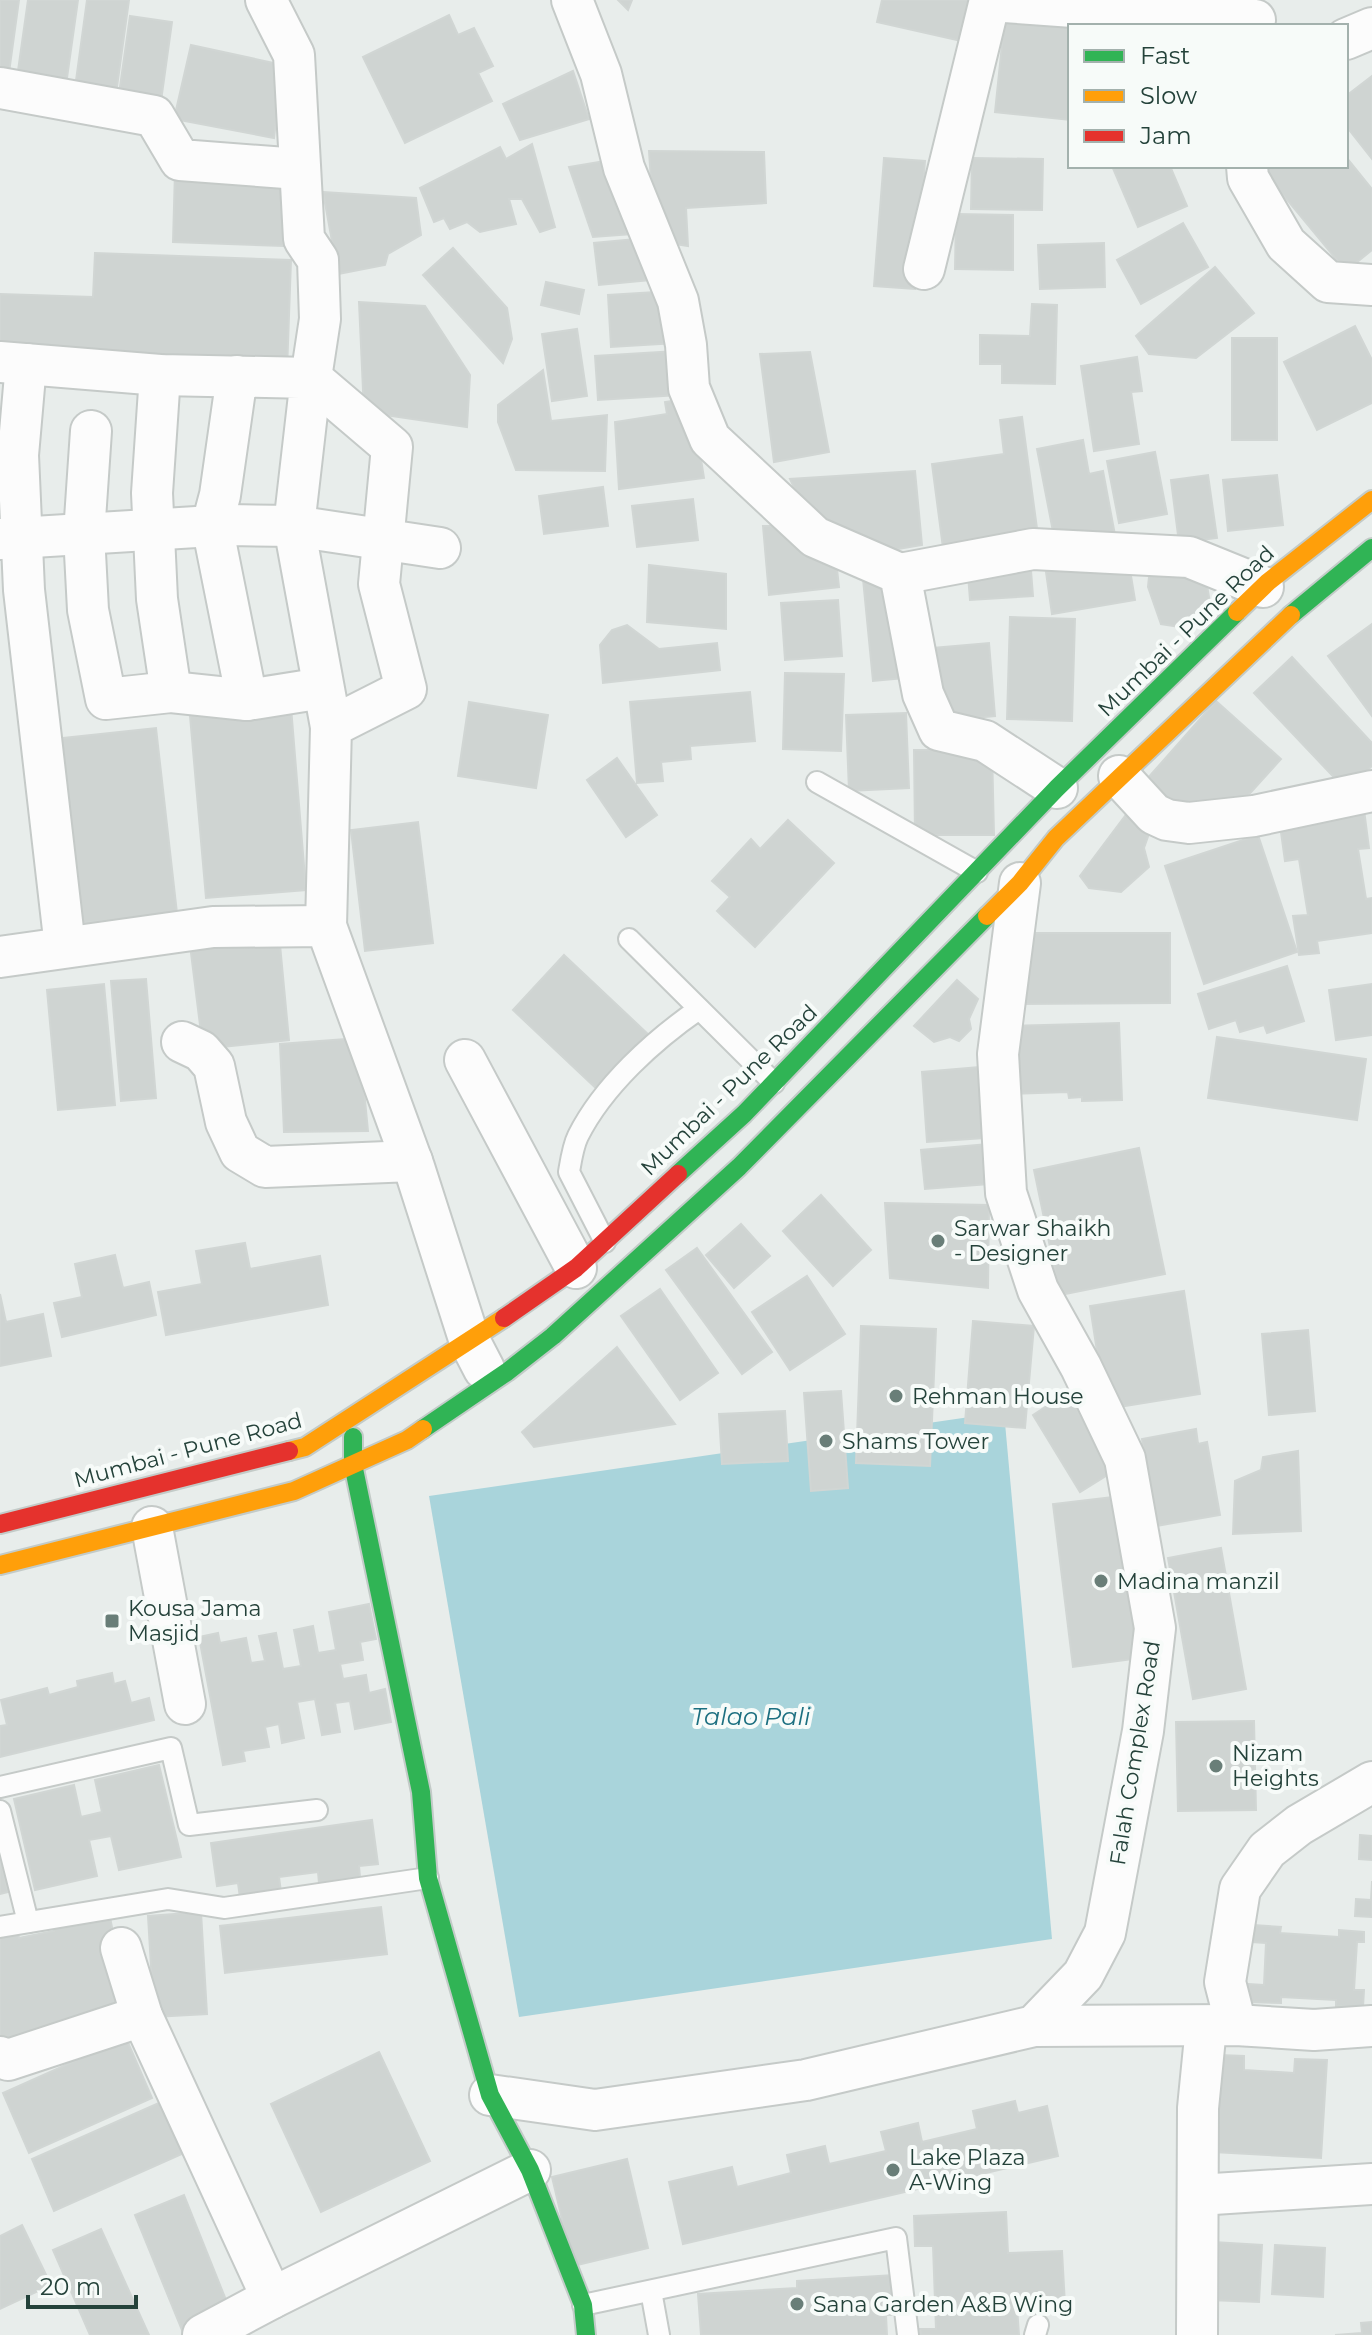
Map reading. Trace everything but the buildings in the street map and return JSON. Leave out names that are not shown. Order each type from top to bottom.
[{"type":"main road","name":"Mumbai - Pune Road","points":[[0,1524],[305,1447],[470,1342],[590,1255],[744,1114],[1057,788],[1263,587],[1372,500]]},
{"type":"main road","points":[[0,1565],[294,1491],[407,1440],[491,1383],[553,1336],[739,1167],[1020,883],[1056,838],[1119,776],[1275,629],[1372,548]]},
{"type":"main road","points":[[352,1419],[353,1464],[421,1792],[428,1878],[490,2095],[530,2170],[583,2305],[586,2335]]},
{"type":"street","points":[[266,0],[294,55],[304,239],[318,260],[320,319],[294,526],[331,727],[326,926],[412,1161],[470,1342],[491,1383]]},
{"type":"street","points":[[572,0],[601,74],[624,168],[678,301],[686,345],[689,388],[710,439],[815,537],[900,574],[1033,549],[1189,557],[1263,587]]},
{"type":"street","points":[[924,269],[990,0],[1253,15]]},
{"type":"street","points":[[1348,38],[1372,28]]},
{"type":"street","points":[[0,88],[154,116],[180,160],[299,169]]},
{"type":"street","points":[[1247,168],[1248,178],[1286,244],[1328,282],[1372,285]]},
{"type":"street","points":[[65,947],[24,590],[12,538],[18,455],[13,363],[160,375],[311,378],[392,447],[379,584],[406,689],[331,727]]},
{"type":"street","points":[[160,375],[152,493],[157,599],[171,692]]},
{"type":"street","points":[[237,376],[220,495],[212,525],[247,700]]},
{"type":"street","points":[[91,431],[84,534],[88,610],[106,699],[171,692],[247,700],[323,688]]},
{"type":"street","points":[[12,538],[212,525],[294,526],[440,548]]},
{"type":"street","points":[[900,574],[923,694],[939,730],[985,741],[1057,788]]},
{"type":"street","points":[[1119,776],[1154,814],[1167,820],[1189,823],[1371,798]]},
{"type":"street","name":"Falah Complex Road","points":[[1020,883],[998,1054],[1006,1193],[1038,1290],[1081,1367],[1125,1459],[1155,1628],[1143,1731],[1105,1933],[1083,1975],[1034,2026]]},
{"type":"street","points":[[0,957],[213,927],[326,926]]},
{"type":"street","points":[[182,1042],[201,1051],[214,1066],[226,1122],[240,1152],[265,1167],[412,1161]]},
{"type":"street","points":[[465,1060],[590,1255]]},
{"type":"street","points":[[152,1527],[185,1704]]},
{"type":"street","points":[[1197,2335],[1198,2108],[1221,2026],[1240,1889],[1267,1850],[1299,1825],[1372,1782]]},
{"type":"street","points":[[121,1948],[142,2016],[272,2298]]},
{"type":"street","points":[[0,2057],[8,2060],[142,2016]]},
{"type":"street","points":[[490,2095],[595,2110],[806,2080],[1034,2026],[1221,2026],[1314,2030],[1372,2026]]},
{"type":"street","points":[[203,2335],[530,2170]]},
{"type":"street","points":[[1198,2195],[1372,2184]]},
{"type":"lane","points":[[817,782],[977,872]]},
{"type":"lane","points":[[629,939],[774,1083]]},
{"type":"lane","points":[[590,1255],[569,1172],[577,1137],[609,1090],[646,1052],[699,1009]]},
{"type":"lane","points":[[0,1787],[171,1748],[189,1825],[317,1810]]},
{"type":"lane","points":[[0,1811],[28,1922]]},
{"type":"lane","points":[[0,1927],[168,1899],[224,1908],[428,1878]]},
{"type":"lane","points":[[583,2305],[896,2238],[908,2335]]},
{"type":"lane","points":[[651,2291],[659,2335]]},
{"type":"water","name":"Talao Pali","points":[[1004,1412],[1052,1939],[519,2017],[429,1496]]},
{"type":"traffic: fast","points":[[1291,615],[1372,548]]},
{"type":"traffic: fast","points":[[678,1174],[744,1114],[1057,788],[1237,612]]},
{"type":"traffic: fast","points":[[423,1429],[507,1372],[553,1336],[739,1167],[987,916]]},
{"type":"traffic: fast","points":[[353,1437],[353,1464],[421,1792],[428,1878],[490,2095],[530,2170],[583,2305],[586,2335]]},
{"type":"traffic: slow","points":[[1237,612],[1268,582],[1372,500]]},
{"type":"traffic: slow","points":[[987,916],[1020,883],[1056,838],[1291,615]]},
{"type":"traffic: slow","points":[[289,1451],[305,1447],[504,1318]]},
{"type":"traffic: slow","points":[[0,1565],[294,1491],[407,1440],[423,1429]]},
{"type":"traffic: jam","points":[[504,1318],[576,1268],[678,1174]]},
{"type":"traffic: jam","points":[[0,1524],[289,1451]]},
{"type":"place","name":"Sarwar Shaikh - Designer","points":[[938,1241]]},
{"type":"place","name":"Rehman House","points":[[896,1396]]},
{"type":"place","name":"Shams Tower","points":[[826,1441]]},
{"type":"place","name":"Madina manzil","points":[[1101,1581]]},
{"type":"place","name":"Kousa Jama Masjid","points":[[112,1621]]},
{"type":"place","name":"Nizam Heights","points":[[1216,1766]]},
{"type":"place","name":"Lake Plaza A-Wing","points":[[893,2170]]},
{"type":"place","name":"Sana Garden A&B Wing","points":[[797,2304]]}]
